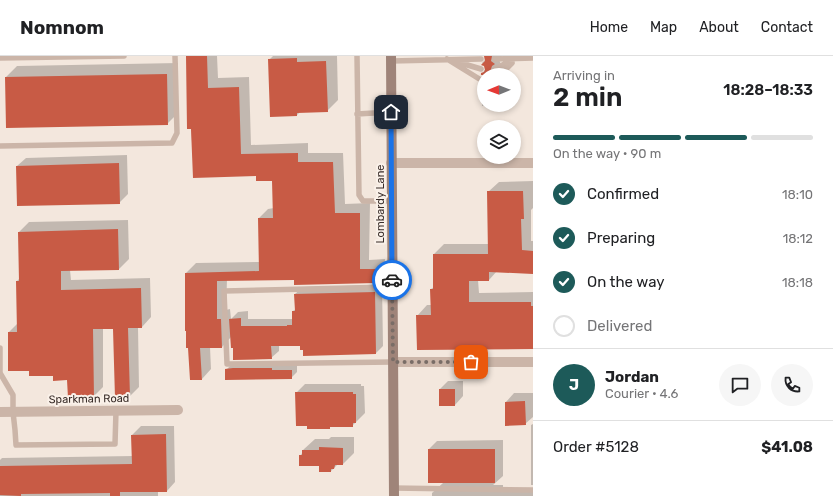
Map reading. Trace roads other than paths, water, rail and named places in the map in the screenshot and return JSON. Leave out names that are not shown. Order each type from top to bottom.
[{"type":"main road","name":"Lombardy Lane","points":[[391,58],[394,492]]},
{"type":"street","points":[[392,163],[533,163]]},
{"type":"street","points":[[393,362],[533,362]]},
{"type":"street","name":"Sparkman Road","points":[[0,412],[178,410]]},
{"type":"lane","points":[[0,58],[124,56]]},
{"type":"lane","points":[[0,146],[172,143],[177,133],[175,56]]},
{"type":"lane","points":[[357,56],[358,195],[363,201],[392,201]]},
{"type":"lane","points":[[446,59],[457,56]]},
{"type":"lane","points":[[497,68],[514,57]]},
{"type":"lane","points":[[505,68],[514,57]]},
{"type":"lane","points":[[495,59],[514,57],[533,58]]},
{"type":"lane","points":[[391,58],[481,59]]},
{"type":"lane","points":[[446,59],[478,68]]},
{"type":"lane","points":[[446,59],[477,78]]},
{"type":"lane","points":[[357,114],[391,112]]},
{"type":"lane","points":[[392,287],[224,291],[227,364],[393,362]]},
{"type":"lane","points":[[0,348],[0,373],[13,395],[16,445],[115,444],[116,411]]},
{"type":"lane","points":[[394,492],[533,490]]}]
